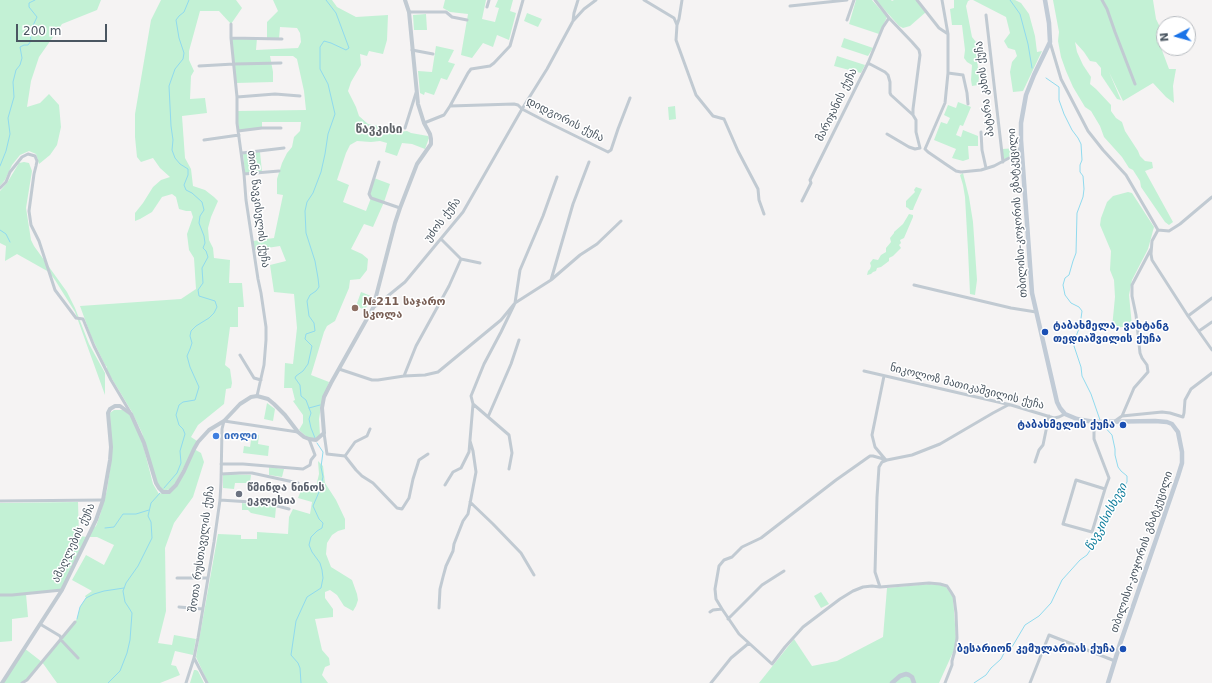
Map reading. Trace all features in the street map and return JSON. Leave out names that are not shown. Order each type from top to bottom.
[{"type":"main road","name":"თბილისი-კოჯორის გზატკეცილი","points":[[1045,0],[1049,23],[1050,42],[1026,94],[1020,123],[1032,293],[1057,402],[1065,414],[1072,418],[1094,422],[1168,422],[1172,424],[1178,432],[1182,452],[1182,463],[1178,476],[1108,683]]},
{"type":"main road","points":[[892,683],[900,676],[906,674],[912,677],[914,683]]},
{"type":"street","points":[[405,0],[408,12],[416,93],[424,123],[430,134],[431,144],[417,164],[400,208],[374,308],[330,383],[324,397],[322,408],[327,454],[345,456],[362,476],[373,483],[396,508],[402,509],[410,498],[413,479],[419,460],[428,454]]},
{"type":"street","points":[[487,7],[489,0]]},
{"type":"street","points":[[424,123],[444,115],[471,69],[490,66],[510,46],[523,0]]},
{"type":"street","points":[[573,21],[578,0]]},
{"type":"street","points":[[573,21],[584,9],[596,0]]},
{"type":"street","points":[[644,0],[674,18],[677,25]]},
{"type":"street","points":[[682,0],[677,25],[676,40],[696,95],[713,116],[724,119],[758,189],[759,200],[764,214]]},
{"type":"street","points":[[790,6],[847,0]]},
{"type":"street","points":[[847,20],[854,0]]},
{"type":"street","points":[[874,0],[919,50],[920,55],[913,115]]},
{"type":"street","points":[[917,0],[939,28],[948,34]]},
{"type":"street","points":[[926,149],[945,103],[948,73],[948,34],[942,0]]},
{"type":"street","points":[[1102,0],[1107,9],[1135,84]]},
{"type":"street","points":[[408,12],[446,12],[452,18],[467,20]]},
{"type":"street","name":"პატარა კახის ქუჩა","points":[[986,15],[1003,162]]},
{"type":"street","name":"მარიჯანის ქუჩა","points":[[802,201],[811,183],[810,180],[889,18]]},
{"type":"street","name":"უძოს ქუჩა","points":[[374,308],[405,282],[463,212],[522,109],[547,69],[573,21]]},
{"type":"street","name":"თინა წავკისელის ქუჩა","points":[[231,24],[237,97],[238,131],[242,153],[247,212],[266,327],[265,358],[257,396]]},
{"type":"street","points":[[231,38],[282,39]]},
{"type":"street","points":[[1050,42],[1061,78],[1088,131],[1126,175],[1158,230]]},
{"type":"street","points":[[412,50],[433,54]]},
{"type":"street","points":[[868,62],[888,75],[891,95],[913,115],[916,120],[916,132],[920,148]]},
{"type":"street","points":[[199,66],[281,63]]},
{"type":"street","points":[[948,73],[963,76],[968,104]]},
{"type":"street","points":[[405,128],[416,93]]},
{"type":"street","points":[[237,97],[275,94],[300,96]]},
{"type":"street","name":"დიდგორის ქუჩა","points":[[450,106],[518,105],[522,109],[608,152],[611,150],[630,98]]},
{"type":"street","points":[[238,131],[262,128],[281,128]]},
{"type":"street","points":[[981,132],[986,168]]},
{"type":"street","points":[[887,134],[909,147],[915,149],[926,149],[946,165],[961,172],[986,168],[1003,162],[1022,147]]},
{"type":"street","points":[[204,140],[239,135]]},
{"type":"street","points":[[242,153],[284,148]]},
{"type":"street","points":[[0,188],[6,182],[10,172],[22,157],[28,154],[34,156],[37,161],[29,211],[31,225],[39,241],[55,290],[76,318],[83,320],[111,380],[131,414],[144,443],[156,483],[163,492],[169,492],[176,485],[198,442],[209,430],[224,421],[240,404],[251,397],[257,396],[268,399],[280,409],[298,432],[304,437],[316,440],[324,433]]},
{"type":"street","points":[[379,162],[369,194],[371,198],[400,208]]},
{"type":"street","points":[[551,280],[573,204],[589,162]]},
{"type":"street","points":[[244,174],[279,171]]},
{"type":"street","points":[[509,469],[512,453],[509,435],[474,404],[471,396],[484,364],[514,303],[520,270],[543,216],[557,177]]},
{"type":"street","points":[[1158,230],[1169,231],[1180,224],[1212,197]]},
{"type":"street","points":[[339,369],[372,380],[425,375],[438,372],[501,320],[514,303],[551,280],[580,255],[597,244],[621,221]]},
{"type":"street","points":[[1158,230],[1152,241],[1151,249],[1151,254],[1155,265],[1212,350]]},
{"type":"street","points":[[441,239],[461,259],[480,263]]},
{"type":"street","points":[[1122,416],[1134,388],[1148,372],[1147,364],[1140,353],[1136,315],[1132,296],[1132,285],[1151,249]]},
{"type":"street","points":[[404,376],[416,346],[449,286],[461,259]]},
{"type":"street","points":[[914,285],[1011,308],[1036,312]]},
{"type":"street","points":[[1188,316],[1212,298]]},
{"type":"street","points":[[1199,331],[1212,322]]},
{"type":"street","points":[[488,418],[511,364],[519,340]]},
{"type":"street","points":[[240,355],[254,378],[261,380]]},
{"type":"street","name":"ნიკოლოზ მათიკაშვილის ქუჩა","points":[[864,371],[1011,405],[1054,418],[1065,414]]},
{"type":"street","points":[[1113,422],[1122,416],[1162,412],[1182,417],[1184,413],[1185,400],[1191,389],[1212,373]]},
{"type":"street","points":[[884,376],[872,435],[875,447],[886,460]]},
{"type":"street","points":[[445,485],[453,472],[461,468],[469,452],[474,404]]},
{"type":"street","points":[[880,586],[876,572],[877,497],[879,467],[882,462],[912,455],[940,444],[993,413],[1008,405],[1011,405]]},
{"type":"street","name":"ამაღლების ქუჩა","points":[[3,682],[62,590],[88,537],[103,500],[111,447],[108,413],[110,408],[120,406],[125,408],[131,414]]},
{"type":"street","points":[[1035,462],[1039,450],[1043,445],[1049,416]]},
{"type":"street","points":[[224,421],[298,432]]},
{"type":"street","name":"შოთა რუსთაველის ქუჩა","points":[[186,683],[194,658],[214,542],[220,500],[222,429],[224,421]]},
{"type":"street","points":[[1094,422],[1094,439],[1109,478],[1092,532],[1063,524],[1076,480],[1105,488]]},
{"type":"street","points":[[345,456],[355,442],[367,436],[370,429]]},
{"type":"street","points":[[221,464],[243,464],[303,469],[310,465],[316,455],[309,439]]},
{"type":"street","points":[[439,608],[442,577],[463,521],[468,514],[476,472],[470,441]]},
{"type":"street","points":[[886,460],[870,456],[836,480],[761,538],[742,547],[732,557],[724,560],[720,566],[715,589],[716,599],[739,634],[772,664],[803,627],[853,591],[863,587],[872,586],[929,584],[940,584],[947,586],[954,597],[957,638],[952,665],[945,683]]},
{"type":"street","points":[[221,474],[252,474],[298,483]]},
{"type":"street","points":[[0,501],[103,500]]},
{"type":"street","points":[[220,500],[266,503],[289,509]]},
{"type":"street","points":[[470,502],[521,553],[534,575]]},
{"type":"street","points":[[728,619],[762,585],[784,571]]},
{"type":"street","points":[[177,578],[208,578]]},
{"type":"street","points":[[0,595],[62,590]]},
{"type":"street","points":[[179,607],[202,609]]},
{"type":"street","points":[[710,612],[713,610],[722,609]]},
{"type":"street","points":[[22,683],[28,682],[75,622]]},
{"type":"street","points":[[40,624],[60,636],[78,658]]},
{"type":"street","points":[[1030,683],[1049,635],[1115,661]]},
{"type":"street","points":[[711,683],[731,658],[748,643]]},
{"type":"street","points":[[194,658],[207,683]]},
{"type":"green space","points":[[0,0],[101,0],[97,10],[62,24],[39,57],[31,81],[27,107],[40,103],[49,94],[59,105],[61,127],[57,145],[50,155],[39,164],[36,154],[29,151],[20,155],[12,165],[5,180],[0,186]]},
{"type":"green space","points":[[161,0],[236,0],[242,8],[231,24],[219,11],[200,11],[189,51],[189,60],[194,71],[191,76],[190,99],[205,98],[207,113],[182,116],[185,158],[191,169],[193,186],[205,190],[218,201],[208,228],[209,240],[213,248],[214,258],[230,260],[229,283],[242,283],[244,307],[238,307],[238,327],[230,327],[225,365],[230,369],[232,383],[231,388],[226,389],[224,404],[198,425],[191,437],[197,441],[178,480],[170,489],[164,491],[157,484],[142,433],[132,412],[106,369],[107,367],[91,336],[80,306],[181,299],[196,289],[194,258],[189,250],[187,234],[193,217],[191,211],[179,209],[176,197],[172,194],[162,197],[152,212],[135,221],[135,213],[153,187],[161,180],[170,177],[160,168],[153,158],[141,162],[137,157],[135,137],[135,114],[151,20]]},
{"type":"green space","points":[[273,0],[332,0],[337,7],[356,17],[388,15],[387,40],[383,54],[369,51],[367,56],[360,54],[361,65],[351,82],[348,91],[359,116],[368,124],[379,126],[390,133],[407,131],[428,136],[429,138],[425,149],[412,144],[402,143],[397,156],[385,152],[387,143],[380,141],[357,141],[350,145],[346,153],[337,180],[349,185],[343,202],[366,211],[371,198],[369,194],[374,178],[390,184],[373,227],[364,224],[351,249],[362,254],[368,259],[367,270],[360,279],[350,280],[349,288],[335,321],[327,326],[324,332],[311,375],[329,382],[321,407],[319,419],[320,435],[318,438],[308,438],[299,430],[303,423],[303,415],[293,401],[295,400],[292,388],[284,388],[285,363],[293,364],[297,328],[294,294],[274,292],[270,265],[286,261],[280,246],[254,250],[253,241],[274,238],[283,195],[277,194],[277,179],[282,163],[292,147],[294,137],[300,131],[301,122],[262,122],[262,128],[239,130],[238,123],[238,111],[306,110],[304,91],[297,59],[293,56],[270,56],[273,82],[236,83],[231,38],[257,38],[256,50],[298,48],[301,42],[300,33],[297,28],[280,27],[279,39],[267,39],[267,22],[278,11]]},
{"type":"green space","points":[[445,0],[486,0],[482,19],[495,22],[499,8],[495,7],[498,0],[513,0],[510,11],[516,13],[509,40],[497,35],[493,47],[483,43],[472,58],[461,55],[468,14],[450,12],[443,8]]},
{"type":"green space","points":[[856,0],[872,0],[887,17],[879,34],[849,24]]},
{"type":"green space","points":[[876,0],[916,0],[926,12],[910,26],[903,28],[899,26]]},
{"type":"green space","points":[[954,0],[970,0],[966,6],[972,37],[976,42],[979,77],[978,85],[972,86],[972,65],[964,58],[965,50],[962,25],[952,25],[950,9],[954,8]]},
{"type":"green space","points":[[973,0],[1015,0],[1021,3],[1029,14],[1035,36],[1037,52],[1042,51],[1023,91],[1013,92],[1010,72],[1012,62],[1017,56],[1015,50],[1008,48],[1004,41],[1010,33],[1006,17]]},
{"type":"green space","points":[[1053,0],[1153,0],[1156,19],[1156,56],[1164,56],[1169,69],[1176,69],[1173,86],[1174,103],[1153,83],[1123,101],[1109,72],[1121,100],[1117,99],[1101,75],[1101,68],[1096,62],[1090,61],[1075,42],[1077,52],[1091,77],[1090,84],[1111,105],[1111,111],[1116,118],[1122,122],[1125,131],[1140,156],[1145,161],[1152,162],[1153,168],[1145,171],[1173,222],[1169,225],[1165,222],[1141,187],[1140,181],[1133,170],[1129,168],[1122,157],[1104,137],[1100,126],[1091,111],[1085,107],[1073,87],[1061,57],[1058,41],[1059,32]]},
{"type":"green space","points":[[527,13],[542,19],[538,27],[524,21]]},
{"type":"green space","points":[[426,14],[427,30],[414,30],[413,15]]},
{"type":"green space","points":[[844,38],[873,48],[868,56],[841,47]]},
{"type":"green space","points":[[436,46],[454,50],[448,62],[455,64],[447,80],[441,78],[434,95],[425,92],[424,95],[420,93],[418,71],[432,72]]},
{"type":"green space","points":[[837,56],[865,65],[861,73],[834,66]]},
{"type":"green space","points":[[958,102],[971,107],[963,126],[960,125],[956,135],[961,137],[963,130],[978,136],[978,146],[968,146],[969,159],[963,161],[952,158],[956,149],[934,140],[941,122],[947,124],[950,118],[944,115],[948,105],[956,108]]},
{"type":"green space","points":[[675,106],[676,119],[669,120],[668,107]]},
{"type":"green space","points":[[1018,148],[1010,156],[1004,160],[1002,149]]},
{"type":"green space","points":[[260,152],[262,172],[245,173],[243,154]]},
{"type":"green space","points":[[19,163],[29,163],[32,171],[26,208],[31,240],[67,292],[75,308],[89,344],[105,373],[105,395],[75,312],[55,280],[49,272],[17,254],[5,261],[6,246],[0,243],[0,191],[7,183]]},
{"type":"green space","points":[[963,173],[973,222],[977,280],[975,295],[970,294],[965,197],[960,175]]},
{"type":"green space","points":[[916,187],[922,189],[913,210],[910,210],[906,207],[906,201],[915,192],[914,190]]},
{"type":"green space","points":[[1128,192],[1132,193],[1154,227],[1148,249],[1132,280],[1129,295],[1132,326],[1112,328],[1115,297],[1114,280],[1110,270],[1111,251],[1100,225],[1107,202],[1113,196]]},
{"type":"green space","points":[[909,214],[913,215],[913,217],[904,238],[900,240],[901,243],[899,245],[901,248],[889,258],[889,261],[877,268],[876,271],[867,275],[871,266],[870,263],[873,259],[878,260],[881,255],[886,252],[886,248],[891,242],[890,238],[903,224]]},
{"type":"green space","points":[[361,292],[371,296],[365,310],[356,306]]},
{"type":"green space","points":[[267,403],[275,409],[273,421],[264,419]]},
{"type":"green space","points":[[114,410],[123,410],[130,415],[141,437],[153,484],[159,494],[172,489],[194,449],[201,453],[204,462],[193,497],[174,523],[165,548],[166,611],[158,643],[172,645],[174,635],[196,639],[193,655],[175,651],[171,665],[176,666],[180,675],[160,683],[57,683],[42,662],[77,619],[80,607],[86,598],[85,596],[92,591],[72,580],[86,555],[104,565],[114,545],[97,537],[88,537],[92,529],[96,526],[107,490],[111,462],[110,413]]},
{"type":"green space","points":[[252,434],[259,435],[258,444],[269,446],[268,456],[243,453],[244,446],[250,447]]},
{"type":"green space","points":[[318,461],[323,466],[325,483],[336,500],[345,519],[345,529],[332,535],[327,543],[326,554],[331,567],[352,580],[358,600],[353,611],[344,606],[337,595],[330,590],[325,592],[325,598],[333,609],[333,617],[315,619],[322,650],[329,658],[330,665],[325,667],[322,675],[328,683],[208,683],[196,657],[218,534],[241,535],[241,539],[257,539],[257,532],[288,534],[289,517],[293,509],[310,514],[312,502],[298,498],[302,488],[315,491],[319,474]]},
{"type":"green space","points":[[269,467],[284,469],[282,477],[269,475]]},
{"type":"green space","points":[[223,475],[251,475],[250,483],[235,483],[234,489],[223,488]]},
{"type":"green space","points":[[78,502],[79,536],[88,537],[62,590],[26,594],[28,617],[12,619],[12,641],[0,642],[0,503]]},
{"type":"green space","points":[[242,503],[250,504],[251,507],[255,507],[255,504],[276,507],[275,518],[251,513],[248,510],[242,510]]},
{"type":"green space","points":[[929,584],[946,587],[953,597],[956,638],[954,650],[939,683],[759,683],[794,639],[812,666],[837,661],[883,637],[887,588]]},
{"type":"green space","points":[[821,592],[829,604],[821,608],[814,596]]},
{"type":"green space","points":[[24,648],[42,662],[27,680],[22,683],[2,683]]},
{"type":"green space","points":[[194,670],[198,671],[204,683],[190,683]]},
{"type":"waterway","points":[[0,166],[6,151],[10,134],[8,118],[14,97],[13,82],[16,70],[20,65],[22,58],[20,47],[28,45],[31,41],[30,32],[37,17],[29,7],[29,3],[35,0]]},
{"type":"waterway","points":[[164,488],[177,473],[181,463],[180,451],[185,434],[179,425],[176,415],[179,405],[183,402],[195,400],[199,387],[187,356],[192,343],[190,336],[191,331],[209,318],[217,307],[215,301],[199,296],[198,290],[203,283],[202,268],[208,257],[203,248],[205,243],[204,236],[199,223],[200,216],[204,210],[202,202],[186,190],[184,185],[188,175],[188,169],[180,164],[175,158],[172,150],[173,140],[169,86],[175,69],[183,59],[184,53],[179,38],[176,20],[184,12],[189,0]]},
{"type":"waterway","points":[[315,438],[309,419],[311,413],[306,400],[301,396],[300,385],[295,378],[308,364],[312,346],[305,339],[306,334],[315,331],[314,323],[309,316],[307,301],[310,295],[319,287],[315,261],[306,233],[305,211],[307,202],[313,193],[321,172],[328,134],[335,114],[328,84],[320,69],[320,47],[324,41],[346,50],[349,48],[336,13],[326,0]]},
{"type":"waterway","name":"წავკისისხევი","points":[[1010,0],[1020,14],[1028,44],[1032,68]]},
{"type":"waterway","name":"წავკისისხევი","points":[[1046,78],[1059,87],[1059,100],[1064,114],[1081,144],[1082,160],[1080,172],[1083,176],[1084,189],[1083,197],[1077,213],[1076,253],[1069,275],[1065,278],[1063,285],[1065,295],[1071,303],[1079,307],[1082,311],[1080,326],[1074,346],[1081,367],[1082,376],[1091,394],[1100,420]]},
{"type":"waterway","points":[[0,230],[6,234],[10,242]]},
{"type":"waterway","points":[[309,408],[320,405]]},
{"type":"waterway","name":"წავკისისხევი","points":[[974,683],[986,675],[1001,659],[1004,653],[1012,647],[1025,625],[1039,616],[1051,603],[1062,580],[1080,560],[1087,555],[1100,535],[1105,525],[1111,505],[1118,492],[1122,490],[1127,482],[1127,476],[1118,467],[1112,435],[1102,424]]},
{"type":"waterway","points":[[301,683],[300,668],[298,663],[291,655],[296,621],[307,597],[321,588],[323,578],[320,563],[309,545],[311,537],[322,528],[323,523],[319,519],[313,506],[323,477],[321,467],[323,452],[317,443]]},
{"type":"waterway","points":[[108,683],[120,671],[127,653],[130,640],[132,613],[125,602],[123,591],[126,583],[138,566],[152,538],[151,522],[148,516],[151,503],[160,493]]},
{"type":"waterway","points":[[105,528],[114,527],[123,514],[136,514],[149,510]]},
{"type":"waterway","points":[[77,619],[80,607],[86,598],[104,591],[124,588]]},
{"type":"place","name":"№211 საჯარო სკოლა","points":[[355,308]]},
{"type":"place","name":"ტაბახმელა, ვახტანგ თედიაშვილის ქუჩა","points":[[1045,332]]},
{"type":"place","name":"ტაბახმელის ქუჩა","points":[[1123,425]]},
{"type":"place","name":"იოლი","points":[[216,436]]},
{"type":"place","name":"წმინდა ნინოს ეკლესია","points":[[239,494]]},
{"type":"place","name":"ბესარიონ კემულარიას ქუჩა","points":[[1123,649]]},
{"type":"district","name":"წავკისი","points":[[379,130]]}]
